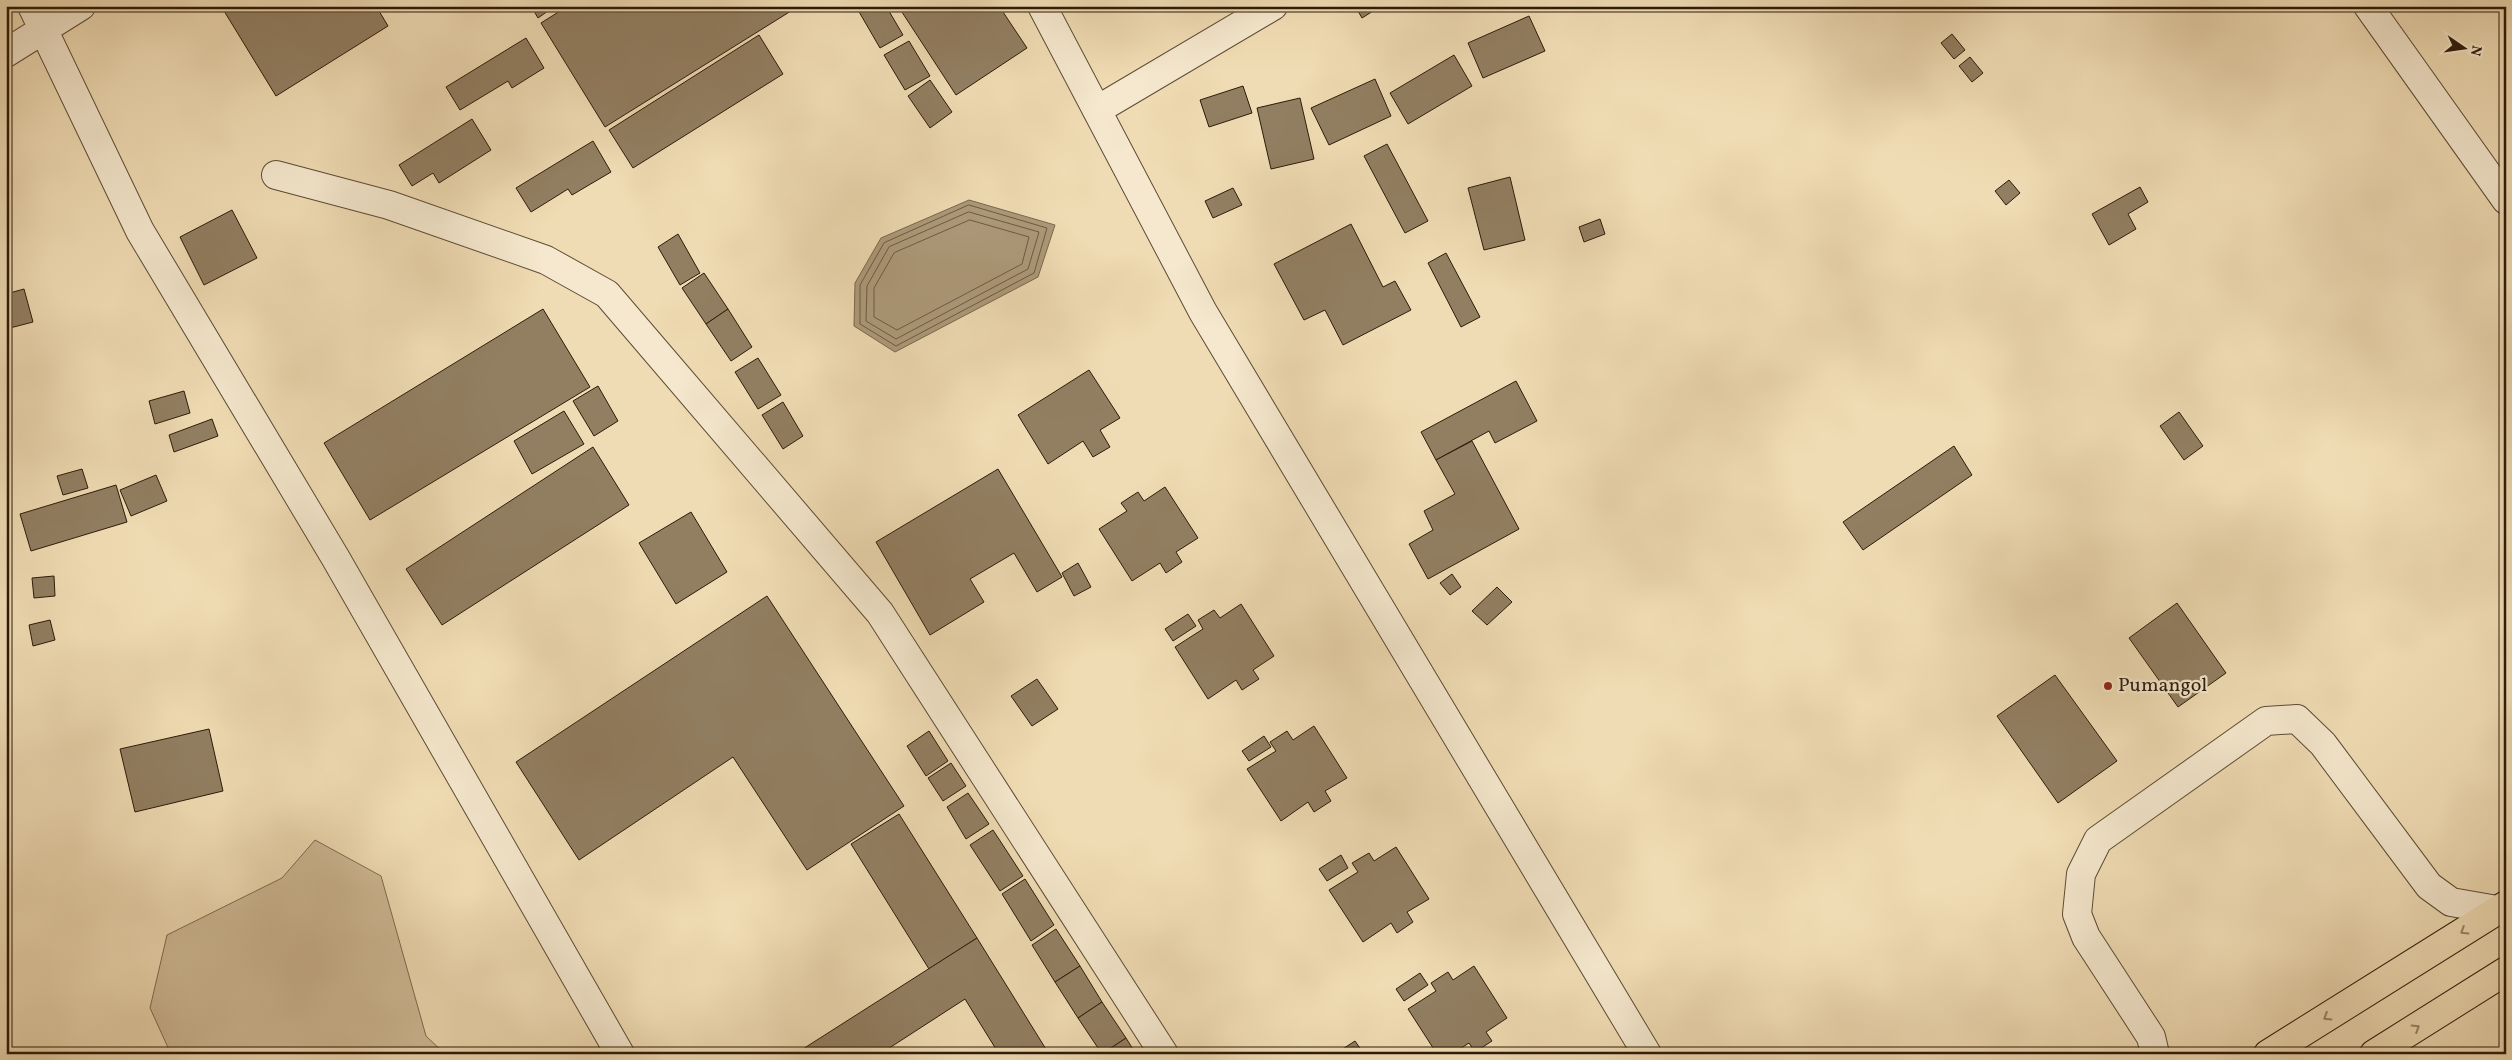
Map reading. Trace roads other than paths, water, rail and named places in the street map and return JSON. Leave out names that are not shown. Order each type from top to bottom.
[{"type":"main road","points":[[2268,1054],[2501,908]]},
{"type":"main road","points":[[2374,1054],[2506,971]]},
{"type":"street","points":[[6,53],[36,18],[81,6]]},
{"type":"street","points":[[1042,6],[1203,312],[1647,1054]]},
{"type":"street","points":[[1097,110],[1273,6]]},
{"type":"street","points":[[2368,6],[2506,200]]},
{"type":"street","points":[[36,18],[140,231],[335,557],[620,1054]]},
{"type":"street","points":[[276,175],[388,205],[546,260],[607,294],[880,613],[1164,1054]]},
{"type":"street","points":[[2155,1054],[2151,1037],[2086,936],[2077,914],[2081,874],[2098,840],[2266,721],[2297,720],[2322,744],[2429,886],[2451,902],[2501,908]]},
{"type":"water","points":[[969,200],[1055,225],[1038,277],[895,352],[854,326],[855,283],[881,238]]},
{"type":"place","name":"Pumangol","points":[[2108,686]]}]
